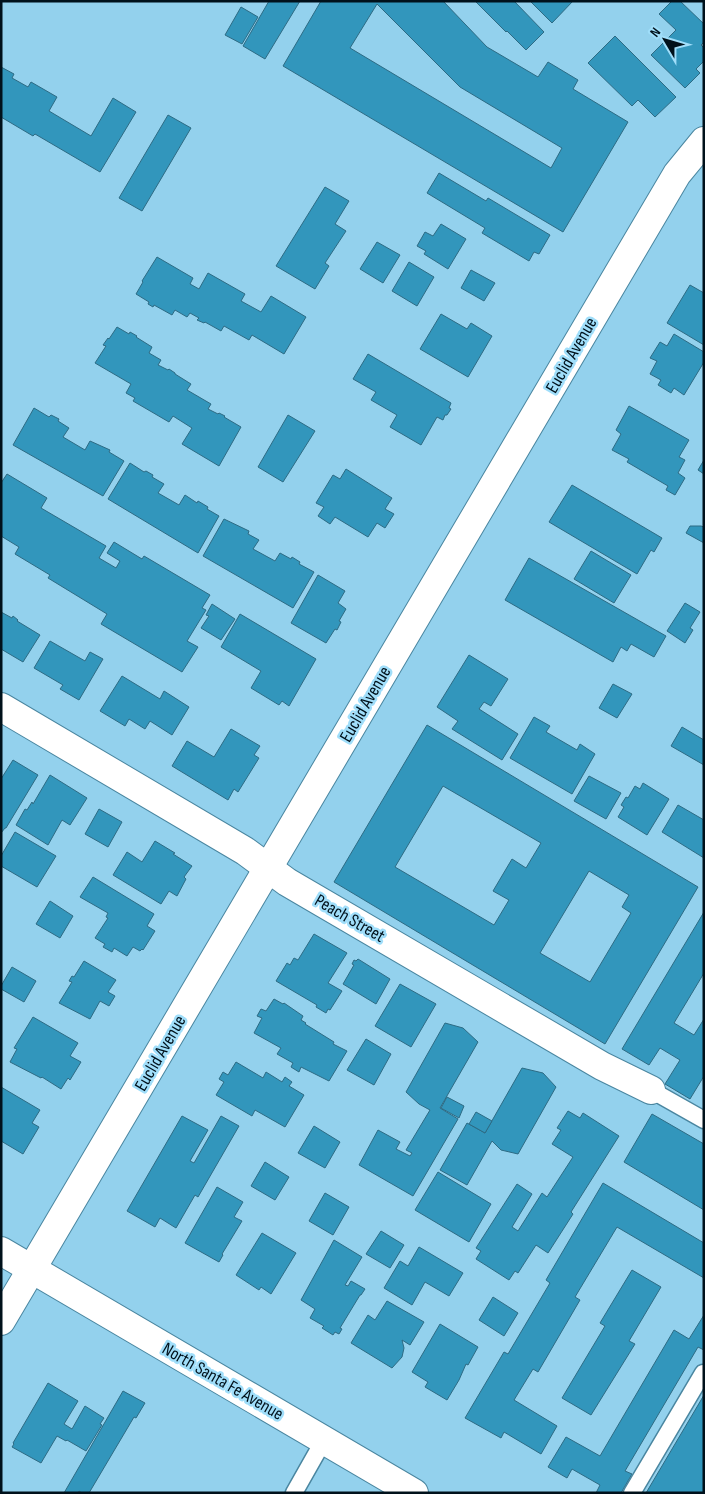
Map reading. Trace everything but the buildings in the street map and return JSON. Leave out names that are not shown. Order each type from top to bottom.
[{"type":"street","name":"Euclid Avenue","points":[[1,1321],[673,182],[692,154],[704,141]]},
{"type":"street","name":"Peach Street","points":[[1,707],[245,851],[287,882],[602,1066],[651,1090]]},
{"type":"street","name":"North Santa Fe Avenue","points":[[1,1252],[414,1493]]},
{"type":"lane","name":"Peach Street","points":[[651,1090],[704,1120]]},
{"type":"lane","points":[[632,1493],[703,1373]]},
{"type":"lane","points":[[294,1493],[324,1440]]}]
